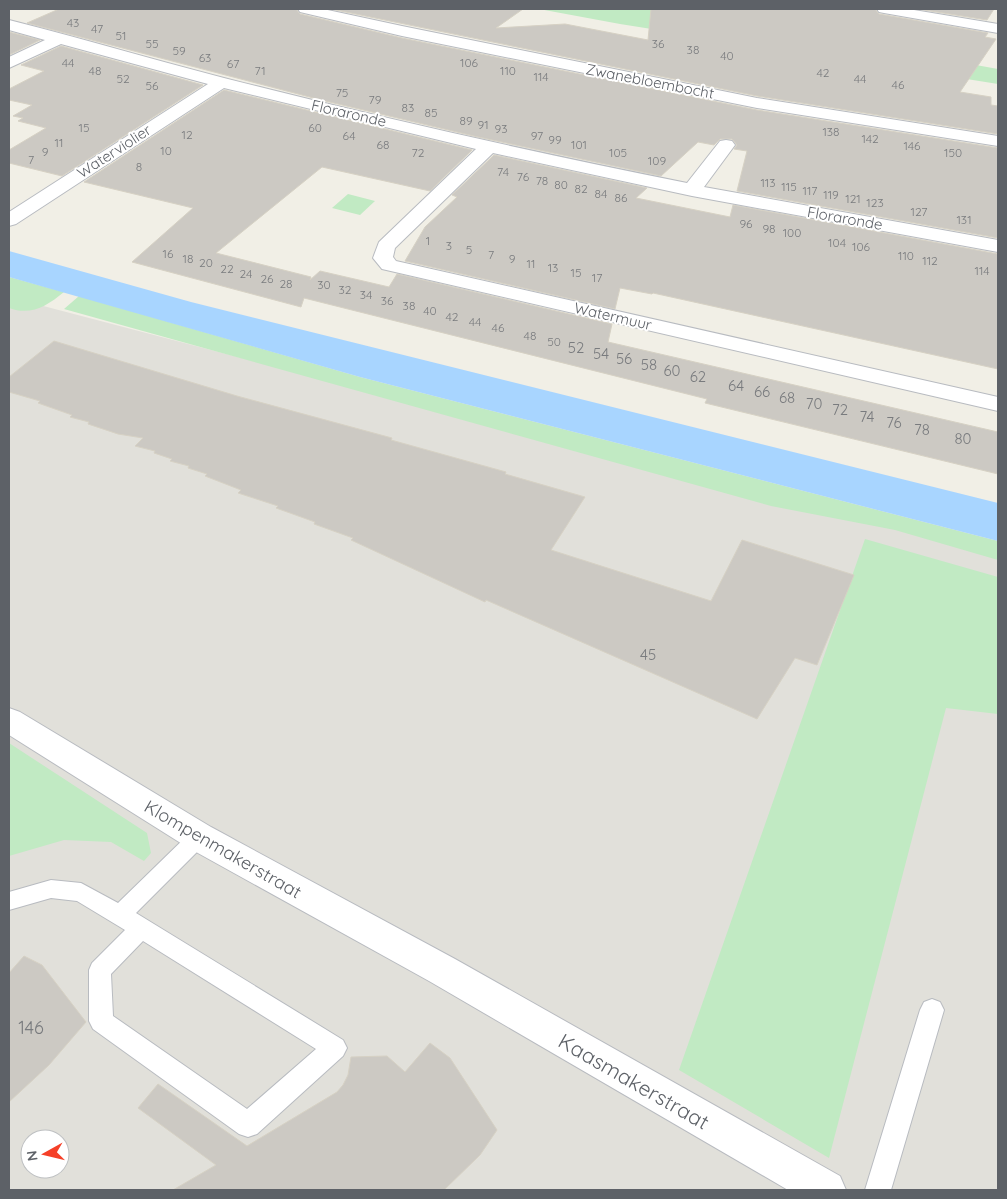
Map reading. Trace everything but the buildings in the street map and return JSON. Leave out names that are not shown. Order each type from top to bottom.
[{"type":"street","name":"Zwanebloembocht","points":[[305,9],[402,31],[757,103],[998,141]]},
{"type":"street","points":[[884,9],[998,29]]},
{"type":"street","name":"Floraronde","points":[[9,25],[220,83],[490,146],[692,190],[998,246]]},
{"type":"street","points":[[9,63],[59,39]]},
{"type":"street","name":"Waterviolier","points":[[9,220],[220,83]]},
{"type":"street","points":[[692,190],[726,145]]},
{"type":"street","name":"Watermuur","points":[[490,146],[386,246],[383,258],[389,265],[998,404]]},
{"type":"street","name":"Klompenmakerstraat","points":[[9,720],[199,838],[442,970]]},
{"type":"street","name":"Kaasmakerstraat","points":[[442,970],[826,1190]]},
{"type":"lane","points":[[120,915],[199,838]]},
{"type":"lane","points":[[9,901],[51,889],[81,892],[120,915],[335,1048],[248,1125],[101,1021],[100,970],[141,928]]},
{"type":"lane","points":[[878,1190],[932,1010]]},
{"type":"shaded area","points":[[9,297],[998,556],[998,1190],[9,1190]]},
{"type":"green space","points":[[539,9],[712,9],[705,16],[998,69],[998,84],[620,24]]},
{"type":"green space","points":[[348,194],[375,201],[360,215],[332,208]]},
{"type":"green space","points":[[9,277],[64,292],[51,302],[32,310],[24,311],[9,308]]},
{"type":"green space","points":[[79,296],[360,377],[998,541],[998,560],[895,530],[771,506],[64,309]]},
{"type":"green space","points":[[865,539],[998,577],[998,714],[946,708],[829,1158],[679,1070]]},
{"type":"green space","points":[[9,743],[147,833],[151,853],[144,861],[111,842],[64,840],[9,856]]},
{"type":"water","points":[[9,251],[191,302],[998,503],[998,541],[360,377],[9,277]]}]
